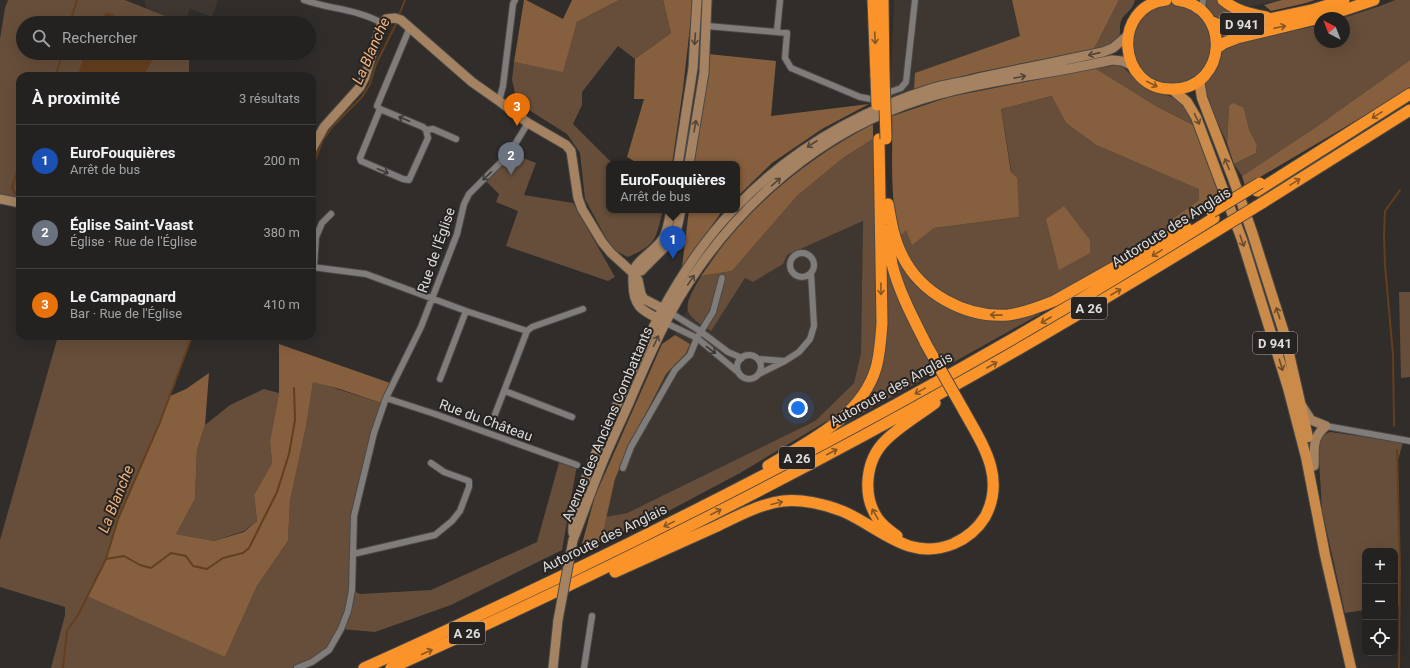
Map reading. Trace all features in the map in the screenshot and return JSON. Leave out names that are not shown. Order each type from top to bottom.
[{"type":"highway","points":[[544,598],[591,582],[763,506],[782,501],[802,501],[841,511],[860,520],[889,539],[906,546],[917,548],[934,549],[962,540],[977,529],[984,518],[993,497],[993,473],[989,458],[984,445],[962,411],[902,304],[888,263],[884,206],[880,76],[873,0]]},
{"type":"highway","points":[[880,76],[883,0]]},
{"type":"highway","points":[[1138,15],[1139,0]]},
{"type":"highway","points":[[1164,0],[1145,8],[1138,15],[1131,25],[1127,46],[1128,56],[1139,75],[1148,83],[1160,88],[1172,90],[1182,88],[1199,80],[1211,66],[1217,48],[1216,39],[1210,21],[1202,11],[1190,3],[1181,0]]},
{"type":"highway","points":[[1223,0],[1239,11],[1251,15],[1274,18]]},
{"type":"highway","name":"D 941","points":[[1210,21],[1217,25],[1229,26],[1312,10],[1344,0]]},
{"type":"highway","name":"D 941","points":[[1217,48],[1224,42],[1237,38],[1320,18],[1374,0]]},
{"type":"highway","name":"Autoroute des Anglais","points":[[364,668],[499,606],[695,511],[793,460],[942,379],[1111,282],[1213,215],[1410,94]]},
{"type":"highway","name":"Autoroute des Anglais","points":[[391,668],[544,598],[651,546],[797,471],[958,384],[1133,282],[1410,110]]},
{"type":"highway","points":[[884,206],[902,254],[912,272],[928,288],[946,302],[966,310],[990,315],[1018,313],[1035,309],[1054,301],[1213,215]]},
{"type":"highway","points":[[695,511],[827,430],[852,409],[866,390],[876,369],[880,345],[882,323],[884,206]]},
{"type":"highway","points":[[958,384],[885,440],[874,454],[868,481],[872,509],[887,529],[897,536],[916,543],[945,541],[960,534],[974,524],[980,515],[985,505],[988,481],[979,448],[962,411]]},
{"type":"main road","points":[[678,161],[693,68],[697,0]]},
{"type":"main road","points":[[689,161],[704,73],[707,0]]},
{"type":"main road","points":[[316,142],[324,127],[352,98],[360,87],[365,77],[377,34],[382,23],[386,19],[398,19],[410,27],[472,82],[528,123],[566,145],[571,151],[578,198],[582,210],[602,242],[638,280],[641,294],[644,299],[667,311]]},
{"type":"main road","points":[[740,203],[768,177],[795,155],[823,137],[882,107],[935,88],[1103,52],[1113,48],[1128,36]]},
{"type":"main road","points":[[667,311],[723,236],[742,215],[791,169],[816,150],[842,134],[871,119],[904,105],[961,88],[1112,60],[1122,61],[1132,65]]},
{"type":"main road","name":"D 941","points":[[1199,80],[1202,98],[1245,210],[1283,329],[1314,466],[1339,612]]},
{"type":"main road","name":"D 941","points":[[1172,90],[1187,102],[1196,117],[1242,240],[1267,315],[1306,458],[1325,555],[1351,668]]},
{"type":"main road","points":[[0,199],[16,202]]},
{"type":"main road","points":[[633,273],[636,266],[658,245],[664,236],[670,213]]},
{"type":"main road","points":[[633,273],[641,271],[675,237],[680,213]]},
{"type":"main road","points":[[662,320],[687,268],[730,213]]},
{"type":"main road","name":"Avenue des Anciens Combattants","points":[[553,668],[558,620],[573,540],[598,473],[643,371],[662,320],[642,309],[634,298],[633,273]]},
{"type":"main road","points":[[1299,400],[1311,420],[1326,426],[1319,432],[1315,439],[1314,466]]},
{"type":"street","points":[[304,0],[320,6],[329,3],[373,18],[382,23]]},
{"type":"street","points":[[499,101],[513,4],[515,0]]},
{"type":"street","points":[[777,31],[780,0]]},
{"type":"street","points":[[707,26],[787,33],[786,58],[791,68],[860,97],[871,99],[896,90],[904,85],[907,77],[915,0]]},
{"type":"street","points":[[1202,11],[1204,0]]},
{"type":"street","points":[[380,109],[360,158],[361,162],[409,180],[428,138],[426,130],[423,127],[380,109],[377,106],[410,27]]},
{"type":"street","name":"Rue de l'Église","points":[[297,668],[312,662],[329,650],[341,629],[348,611],[352,590],[354,516],[374,433],[386,398],[421,327],[433,298],[457,234],[464,204],[469,194],[509,154],[528,123]]},
{"type":"street","points":[[426,130],[433,129],[456,139]]},
{"type":"street","points":[[316,237],[322,223],[331,214]]},
{"type":"street","points":[[316,267],[366,274],[466,311],[527,331]]},
{"type":"street","points":[[662,320],[696,338],[744,378],[754,378],[800,352],[810,339],[814,326],[811,273]]},
{"type":"street","points":[[624,468],[630,447],[675,370],[690,355],[696,338],[712,312],[722,278]]},
{"type":"street","points":[[494,417],[527,331],[532,327],[583,309]]},
{"type":"street","points":[[440,379],[466,311]]},
{"type":"street","points":[[667,311],[728,352],[742,358]]},
{"type":"street","points":[[739,373],[738,365],[745,356],[752,356],[758,359],[785,361]]},
{"type":"street","points":[[758,359],[761,366],[759,374]]},
{"type":"street","points":[[505,391],[572,417]]},
{"type":"street","name":"Rue du Château","points":[[386,398],[577,465]]},
{"type":"street","points":[[1326,426],[1410,441]]},
{"type":"street","points":[[353,554],[435,535],[452,521],[460,511],[469,487],[469,481],[444,472],[431,463]]},
{"type":"street","points":[[584,668],[592,616]]},
{"type":"shaded area","points":[[8,0],[125,0],[165,16],[16,16],[16,60],[189,60],[189,72],[16,72],[16,202],[0,199],[0,39],[5,8]]},
{"type":"shaded area","points":[[144,0],[218,0],[212,16],[190,9],[188,16],[166,16],[146,8]]},
{"type":"shaded area","points":[[524,0],[563,19],[572,0],[619,0],[577,22],[563,72],[514,62]]},
{"type":"shaded area","points":[[619,0],[663,0],[671,33],[635,59],[618,46],[582,92],[582,105],[573,124],[610,161],[606,161],[606,213],[662,213],[654,240],[645,248],[628,257],[616,251],[607,240],[585,199],[580,153],[567,134],[521,105],[515,93],[512,80],[514,62],[563,71],[577,22]]},
{"type":"shaded area","points":[[663,0],[693,0],[683,89],[672,161],[634,161],[627,157],[644,99],[634,99],[635,59],[671,33]]},
{"type":"shaded area","points":[[894,0],[1012,0],[1020,36],[916,73],[914,90],[892,99],[891,81]]},
{"type":"shaded area","points":[[1012,0],[1119,0],[1094,49],[974,73],[914,90],[915,73],[1020,36]]},
{"type":"shaded area","points":[[1119,0],[1135,0],[1130,10],[1121,21],[1119,37],[1111,44],[1094,49]]},
{"type":"shaded area","points":[[1206,0],[1219,0],[1251,19],[1226,22],[1215,19],[1207,10]]},
{"type":"shaded area","points":[[1235,0],[1282,0],[1248,7]]},
{"type":"shaded area","points":[[1282,0],[1315,0],[1271,11],[1264,5]]},
{"type":"shaded area","points":[[1395,0],[1410,0],[1410,60],[1316,127],[1242,176],[1234,164],[1256,153],[1257,145],[1249,129],[1244,108],[1229,106],[1227,143],[1205,98],[1204,88],[1206,78],[1222,52],[1229,45],[1314,26],[1314,48],[1350,48],[1350,16]]},
{"type":"shaded area","points":[[1171,4],[1186,7],[1199,16],[1208,29],[1211,44],[1208,59],[1199,72],[1186,81],[1171,84],[1156,81],[1143,72],[1134,59],[1131,44],[1134,29],[1143,16],[1156,7]]},
{"type":"shaded area","points":[[107,13],[113,14],[114,16],[103,16]]},
{"type":"shaded area","points":[[708,54],[776,61],[771,116],[869,104],[822,129],[772,163],[740,194],[740,161],[694,161]]},
{"type":"shaded area","points":[[152,60],[146,72],[79,72],[82,61]]},
{"type":"shaded area","points":[[1410,60],[1410,87],[1245,186],[1242,176],[1316,127]]},
{"type":"shaded area","points":[[1120,65],[1143,85],[1154,91],[1173,97],[1183,104],[1188,110],[1193,125],[1156,106],[1095,68]]},
{"type":"shaded area","points":[[1095,68],[1156,106],[1193,125],[1221,200],[1170,230],[1167,223],[1199,200],[1199,189],[1096,145],[1066,123],[1052,96],[1001,109],[1011,172],[1017,178],[1019,217],[934,228],[912,245],[906,230],[900,236],[894,208],[893,193],[892,116],[949,97]]},
{"type":"shaded area","points":[[1053,96],[1066,123],[1096,145],[1200,189],[1199,200],[1167,223],[1170,230],[1043,301],[1040,314],[836,428],[827,421],[740,473],[648,522],[601,541],[605,517],[627,513],[815,421],[854,383],[861,353],[863,221],[787,255],[783,264],[753,282],[745,278],[711,331],[694,319],[689,313],[688,308],[688,302],[692,291],[701,276],[732,271],[797,196],[843,158],[873,139],[876,263],[906,229],[912,244],[934,228],[1019,217],[1001,109]]},
{"type":"shaded area","points":[[1233,103],[1244,108],[1249,129],[1257,145],[1256,153],[1234,164],[1227,143],[1229,106]]},
{"type":"shaded area","points":[[873,124],[873,139],[843,158],[797,196],[732,271],[701,276],[721,248],[756,208],[792,176],[852,135]]},
{"type":"shaded area","points":[[513,154],[536,163],[524,195],[573,203],[615,277],[608,281],[506,246],[518,211],[496,202],[499,194],[486,181]]},
{"type":"shaded area","points":[[1064,206],[1090,240],[1090,253],[1059,270],[1046,219]]},
{"type":"shaded area","points":[[689,213],[721,213],[682,267]]},
{"type":"shaded area","points":[[863,221],[861,353],[854,383],[815,421],[627,513],[605,517],[615,479],[630,444],[666,374],[686,353],[690,344],[675,335],[687,309],[692,317],[711,330],[745,278],[787,255]]},
{"type":"shaded area","points":[[1399,292],[1410,292],[1410,377],[1401,378]]},
{"type":"shaded area","points":[[675,335],[690,344],[686,353],[666,374],[630,444],[615,479],[601,541],[580,551],[595,496],[662,344]]},
{"type":"shaded area","points":[[57,340],[191,340],[160,422],[118,519],[106,559],[94,581],[225,657],[257,586],[288,541],[290,501],[306,427],[313,381],[384,404],[354,516],[352,590],[360,594],[431,590],[537,542],[560,459],[577,465],[562,550],[451,605],[375,632],[341,629],[329,650],[297,668],[51,668],[65,615],[65,607],[0,587],[0,540]]},
{"type":"shaded area","points":[[279,344],[393,384],[384,404],[340,389],[313,382],[306,427],[290,501],[288,541],[257,586],[225,657],[87,596],[106,559],[118,519],[170,396],[186,389],[209,373],[205,425],[197,450],[195,499],[176,534],[214,541],[244,532],[257,521],[254,495],[272,463],[270,441],[279,393]]},
{"type":"shaded area","points":[[264,389],[279,393],[270,441],[272,463],[254,495],[257,521],[244,531],[214,541],[176,534],[195,499],[197,450],[205,425],[230,405]]},
{"type":"shaded area","points":[[1330,432],[1403,442],[1398,460],[1400,605],[1398,605],[1398,548],[1362,548],[1362,610],[1345,613],[1322,510],[1318,443],[1323,435]]},
{"type":"waterway","points":[[72,16],[77,0]]},
{"type":"waterway","name":"La Blanche","points":[[399,15],[405,0]]},
{"type":"waterway","name":"La Blanche","points":[[316,157],[323,140],[333,126],[362,97],[370,84],[376,64],[397,22]]},
{"type":"waterway","points":[[57,72],[60,60]]},
{"type":"waterway","points":[[16,176],[12,187],[16,194]]},
{"type":"waterway","points":[[1394,426],[1393,355],[1385,265],[1384,235],[1385,211],[1400,190]]},
{"type":"waterway","name":"La Blanche","points":[[63,668],[67,631],[78,615],[106,559],[118,519],[160,422],[191,340]]},
{"type":"waterway","points":[[106,559],[124,556],[140,565],[151,568],[171,553],[186,556],[193,566],[207,569],[223,558],[243,553],[249,548],[277,492],[289,454],[295,420],[294,388]]},
{"type":"waterway","points":[[1397,450],[1400,568],[1399,668]]},
{"type":"place","name":"Le Campagnard","points":[[517,126]]},
{"type":"place","name":"Église Saint-Vaast","points":[[511,175]]},
{"type":"place","name":"EuroFouquières","points":[[673,259]]}]
